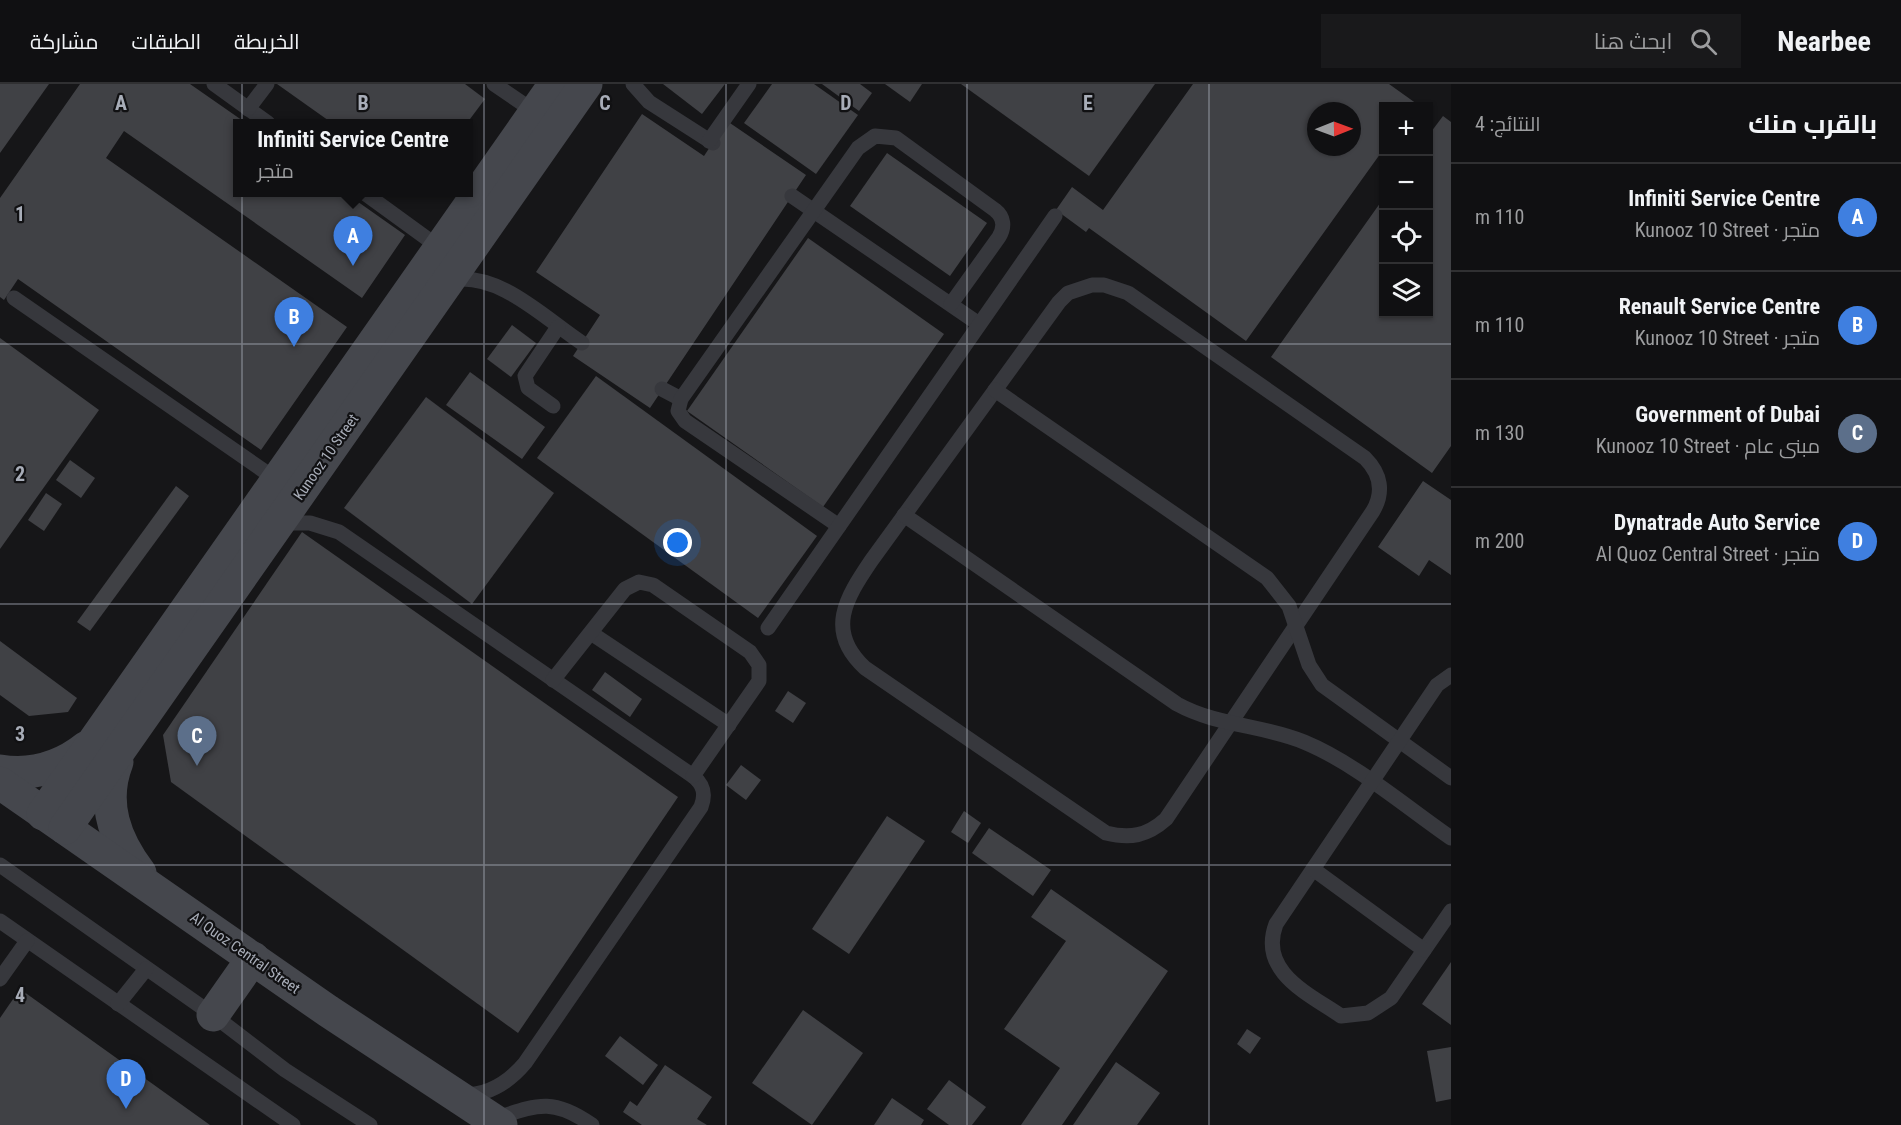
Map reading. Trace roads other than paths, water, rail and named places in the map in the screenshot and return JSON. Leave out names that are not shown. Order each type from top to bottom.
[{"type":"street","name":"Kunooz 10 Street","points":[[113,739],[277,480],[555,84]]},
{"type":"street","name":"Kunooz 10 Street","points":[[54,821],[113,739],[280,524],[586,84]]},
{"type":"street","points":[[0,771],[36,772],[62,763],[86,748],[113,739],[111,817],[126,855],[149,887]]},
{"type":"street","name":"Al Quoz Central Street","points":[[0,783],[495,1123]]},
{"type":"street","points":[[213,1015],[253,958]]},
{"type":"lane","points":[[214,84],[262,119]]},
{"type":"lane","points":[[248,109],[267,84]]},
{"type":"lane","points":[[494,84],[535,112]]},
{"type":"lane","points":[[633,84],[649,102],[711,142],[749,84]]},
{"type":"lane","points":[[839,526],[685,421],[678,411],[681,399],[813,210],[863,143],[882,135],[896,138],[994,210],[1002,219],[999,237],[951,304]]},
{"type":"lane","points":[[792,196],[979,324]]},
{"type":"lane","points":[[370,197],[440,248]]},
{"type":"lane","points":[[768,628],[1055,216]]},
{"type":"lane","points":[[448,280],[475,279],[504,289],[582,343]]},
{"type":"lane","points":[[1104,285],[1128,293],[1365,458],[1377,474],[1380,483],[1378,503],[1166,819],[1144,834],[1125,837],[1106,833],[865,668],[849,650],[842,627],[846,603],[866,568],[995,390],[1059,302],[1080,288],[1104,285]]},
{"type":"lane","points":[[14,298],[277,480]]},
{"type":"lane","points":[[553,406],[528,388],[525,376],[558,327]]},
{"type":"lane","points":[[662,389],[681,399]]},
{"type":"lane","points":[[995,390],[1267,578],[1289,606],[1297,622],[1309,665],[1322,685],[1451,778]]},
{"type":"lane","points":[[904,515],[1177,704],[1194,713],[1230,723],[1256,727],[1305,743],[1329,754],[1451,838]]},
{"type":"lane","points":[[280,524],[310,523],[339,532],[693,776],[699,781],[704,793],[701,807],[525,1063],[511,1078],[493,1088],[480,1093],[454,1096]]},
{"type":"lane","points":[[553,680],[625,589],[639,582],[653,585],[755,658],[759,665],[759,681],[693,776]]},
{"type":"lane","points":[[591,633],[729,725]]},
{"type":"lane","points":[[1451,675],[1437,685],[1272,933],[1275,962],[1286,978],[1341,1016],[1361,1014],[1380,1007],[1391,998],[1451,911]]},
{"type":"lane","points":[[0,865],[213,1015],[285,1070],[370,1125]]},
{"type":"lane","points":[[1313,869],[1424,950]]},
{"type":"lane","points":[[0,921],[293,1125]]},
{"type":"lane","points":[[0,979],[27,941]]},
{"type":"lane","points":[[118,1004],[146,969]]},
{"type":"lane","points":[[495,1123],[541,1105],[569,1110],[592,1125]]},
{"type":"place","name":"Infiniti Service Centre","points":[[353,266]]},
{"type":"place","name":"Renault Service Centre","points":[[294,347]]},
{"type":"place","name":"Government of Dubai","points":[[197,766]]},
{"type":"place","name":"Dynatrade Auto Service","points":[[126,1109]]}]
